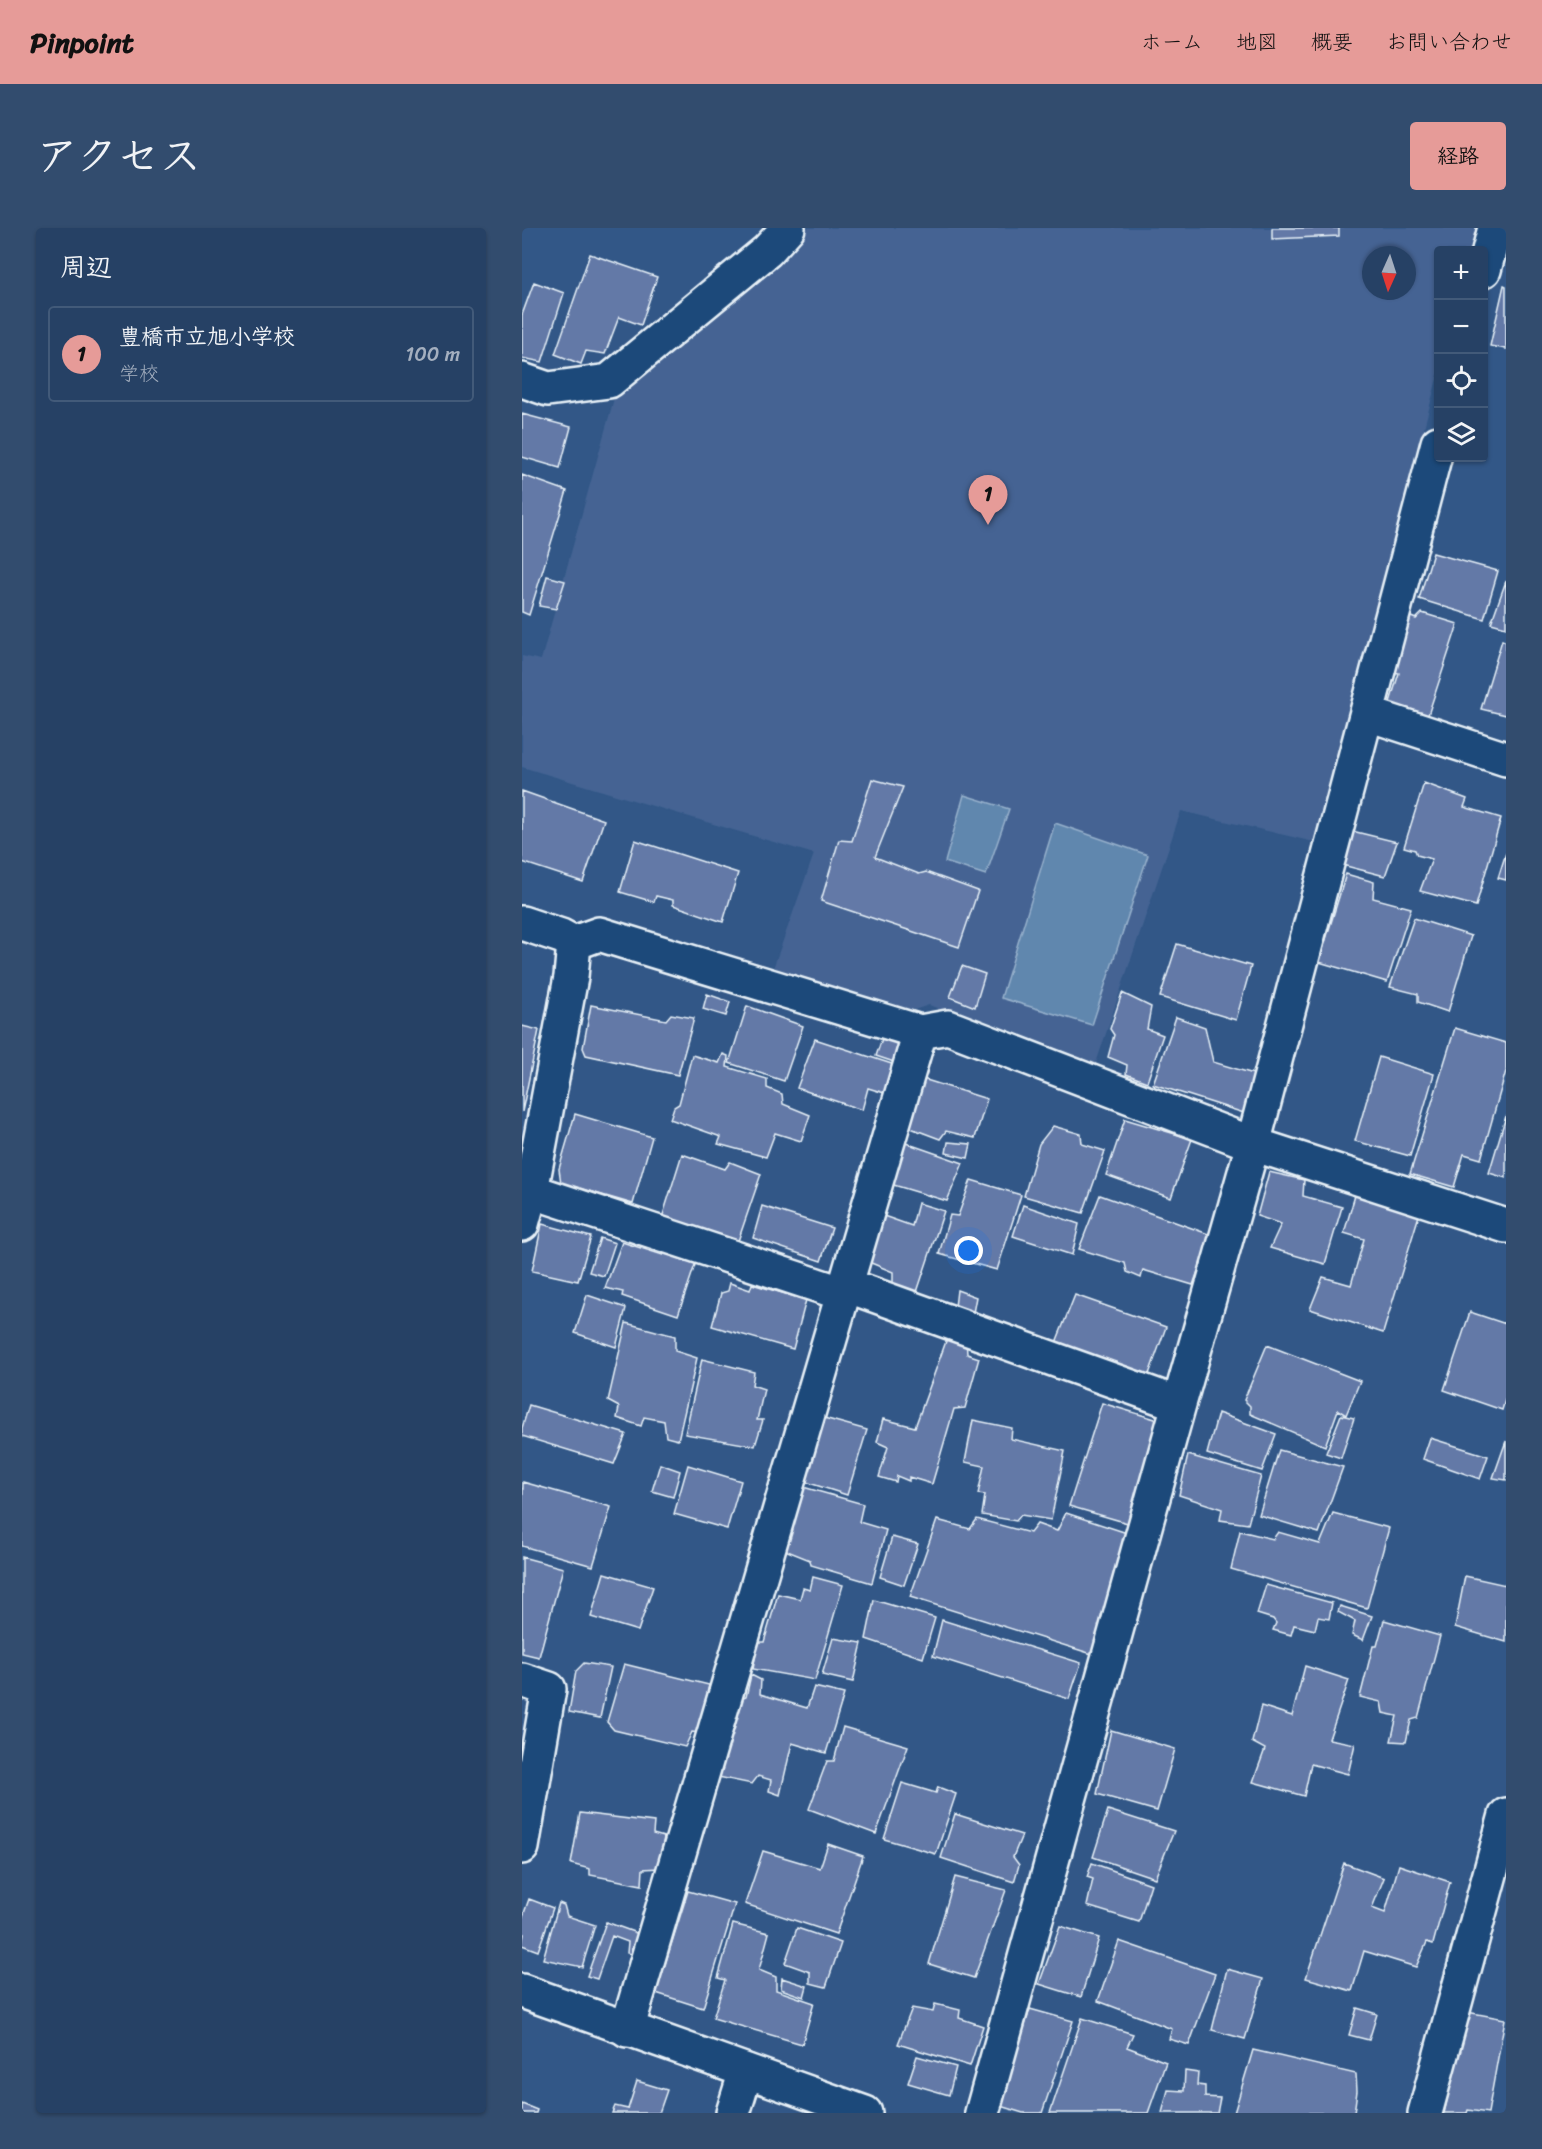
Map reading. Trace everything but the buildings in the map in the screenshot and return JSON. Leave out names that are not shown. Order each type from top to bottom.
[{"type":"street","points":[[522,380],[548,389],[609,381],[767,251],[788,228]]},
{"type":"street","points":[[1488,255],[1495,228]]},
{"type":"street","points":[[982,2113],[1253,1144],[1434,458]]},
{"type":"street","points":[[1368,714],[1506,759]]},
{"type":"street","points":[[522,923],[561,936],[574,943],[599,934],[920,1032],[948,1027],[1253,1144],[1506,1226]]},
{"type":"street","points":[[522,1224],[531,1191],[571,977],[574,943]]},
{"type":"street","points":[[627,2030],[920,1032]]},
{"type":"street","points":[[531,1191],[845,1290],[1179,1404]]},
{"type":"street","points":[[522,1680],[549,1689],[522,1847]]},
{"type":"street","points":[[1425,2113],[1506,1815]]},
{"type":"street","points":[[522,1991],[866,2113]]},
{"type":"street","points":[[733,2113],[746,2071]]},
{"type":"shaded area","points":[[806,228],[1478,228],[1473,246],[1434,246],[1434,390],[1314,842],[1181,811],[1094,1069],[929,1005],[905,1013],[771,974],[814,854],[522,767],[522,656],[541,660],[615,395],[797,244]]},
{"type":"shaded area","points":[[964,795],[1009,809],[986,875],[945,862]]},
{"type":"shaded area","points":[[1055,823],[1148,855],[1092,1025],[1001,998]]},
{"type":"place","name":"豊橋市立旭小学校","points":[[988,525]]}]
